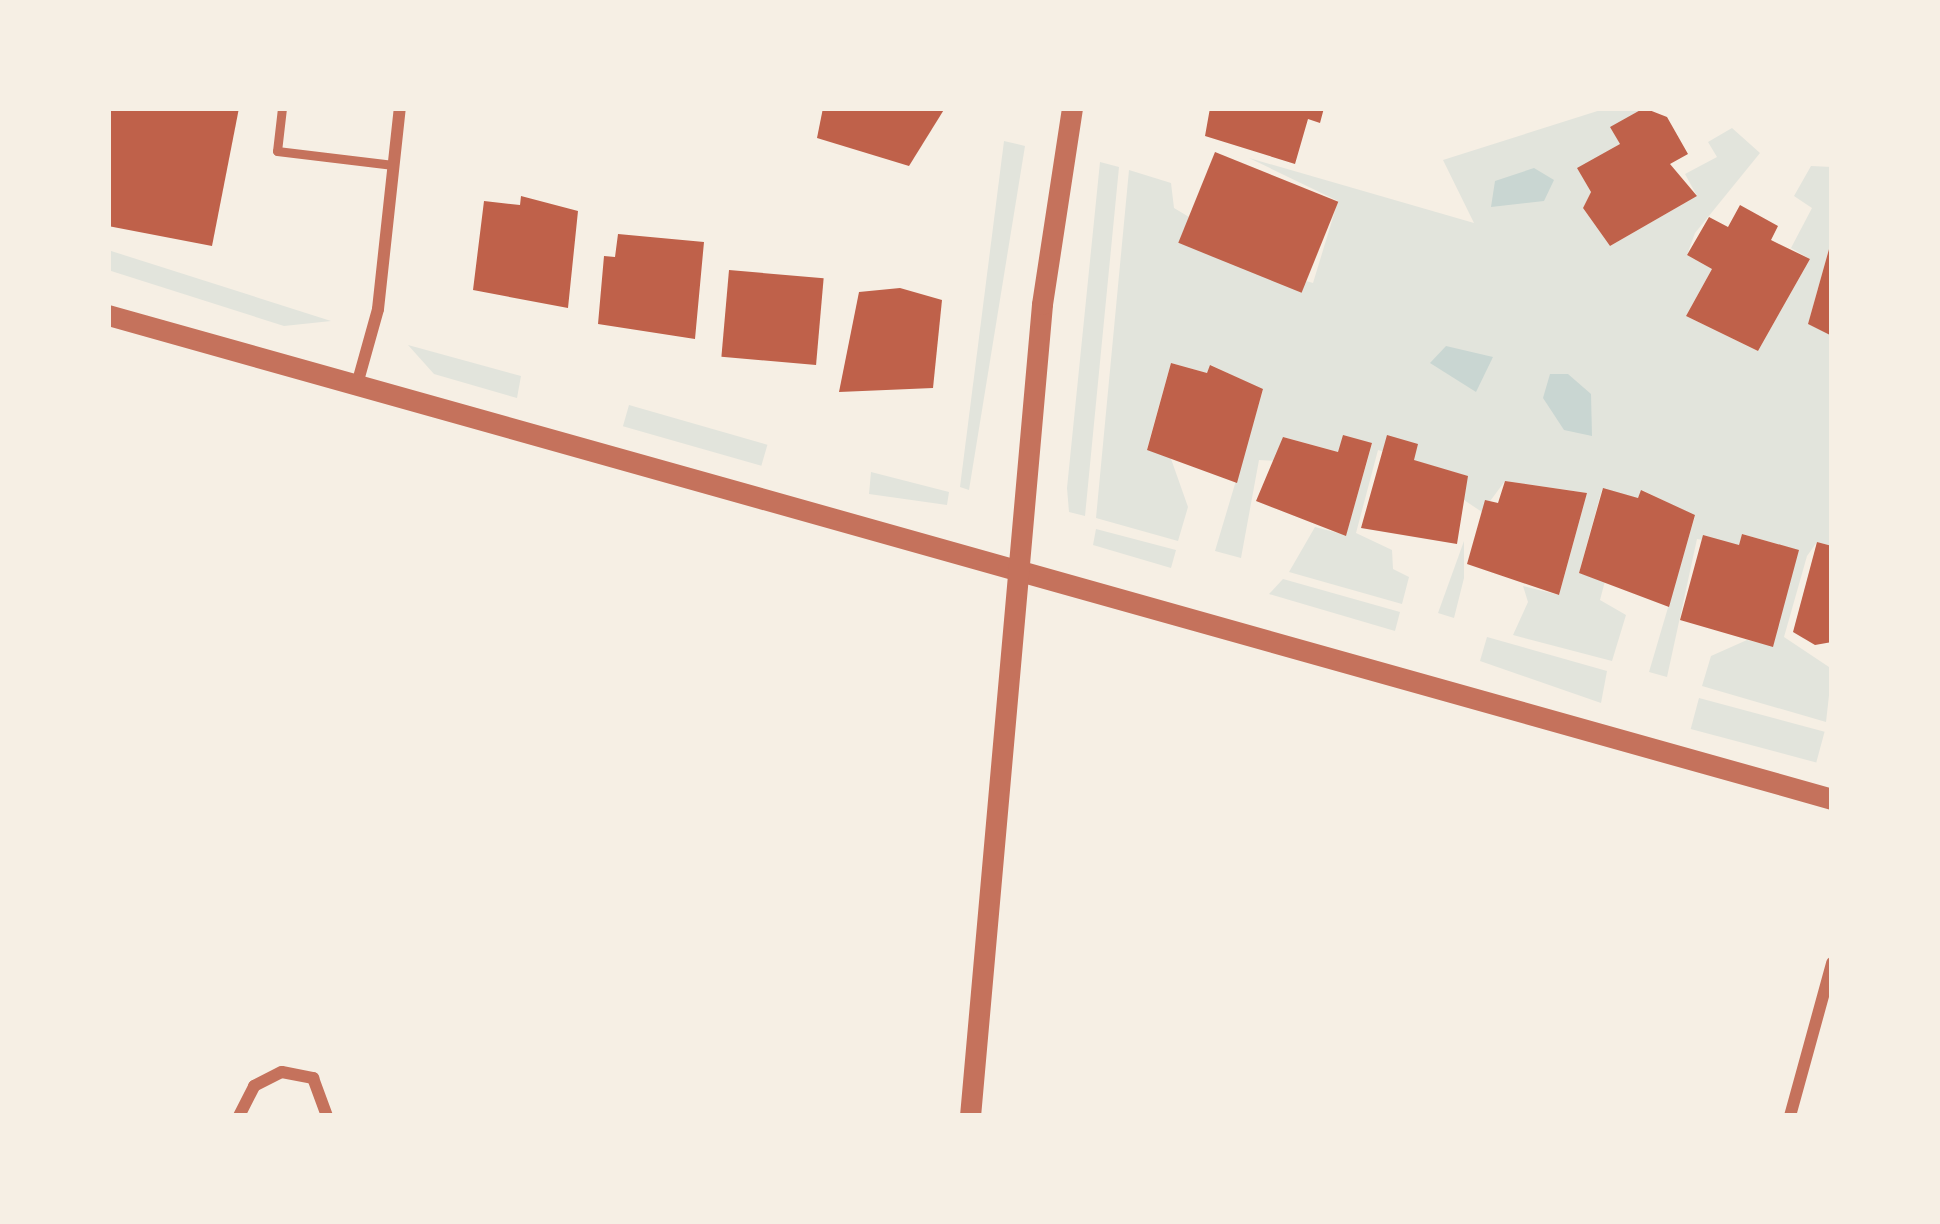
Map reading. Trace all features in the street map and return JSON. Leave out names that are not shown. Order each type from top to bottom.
[{"type":"street","points":[[356,389],[378,308],[400,108]]},
{"type":"street","points":[[970,1116],[1016,570],[1072,108]]},
{"type":"street","points":[[108,315],[356,389],[1832,799]]},
{"type":"street","points":[[1790,1116],[1832,963]]},
{"type":"street","points":[[239,1116],[254,1086],[282,1072],[313,1078],[327,1116]]},
{"type":"lane","points":[[282,108],[277,152],[393,165]]},
{"type":"shaded area","points":[[1607,108],[1644,108],[1611,127],[1620,144],[1578,169],[1591,192],[1583,208],[1610,246],[1697,196],[1685,174],[1717,157],[1708,142],[1732,128],[1760,153],[1695,233],[1687,255],[1712,269],[1686,316],[1758,351],[1810,259],[1791,248],[1812,208],[1794,196],[1811,166],[1832,167],[1832,238],[1808,324],[1832,335],[1832,546],[1817,542],[1807,556],[1784,637],[1832,669],[1826,722],[1702,686],[1711,656],[1747,640],[1773,646],[1798,550],[1742,534],[1739,545],[1697,539],[1667,677],[1649,672],[1695,516],[1642,490],[1638,498],[1602,489],[1579,573],[1605,581],[1600,600],[1626,615],[1612,661],[1513,635],[1528,602],[1523,586],[1559,595],[1587,493],[1505,481],[1482,512],[1461,498],[1467,476],[1378,450],[1356,533],[1392,550],[1393,569],[1409,577],[1402,604],[1289,572],[1315,527],[1346,535],[1372,444],[1338,452],[1283,437],[1277,461],[1259,460],[1241,558],[1215,551],[1263,390],[1211,365],[1207,373],[1171,363],[1147,449],[1170,456],[1188,507],[1178,541],[1096,518],[1129,170],[1171,183],[1174,208],[1194,220],[1187,246],[1313,283],[1338,201],[1249,158],[1474,223],[1443,160]]},
{"type":"shaded area","points":[[1004,141],[1025,146],[969,490],[960,487]]},
{"type":"shaded area","points":[[1100,162],[1119,167],[1085,516],[1069,512],[1067,488]]},
{"type":"shaded area","points":[[1534,168],[1554,180],[1544,201],[1491,207],[1495,181]]},
{"type":"shaded area","points":[[108,250],[331,321],[284,326],[108,270]]},
{"type":"shaded area","points":[[408,345],[521,376],[517,398],[434,374]]},
{"type":"shaded area","points":[[1446,346],[1493,357],[1476,392],[1430,363]]},
{"type":"shaded area","points":[[1550,374],[1568,374],[1591,394],[1592,436],[1564,430],[1543,398]]},
{"type":"shaded area","points":[[629,405],[767,445],[761,466],[623,426]]},
{"type":"shaded area","points":[[871,472],[949,492],[947,505],[869,494]]},
{"type":"shaded area","points":[[1096,529],[1176,550],[1171,568],[1093,545]]},
{"type":"shaded area","points":[[1464,541],[1464,578],[1454,618],[1438,613]]},
{"type":"shaded area","points":[[1283,579],[1400,612],[1395,631],[1269,594]]},
{"type":"shaded area","points":[[1487,637],[1607,671],[1601,703],[1480,661]]},
{"type":"shaded area","points":[[1699,698],[1825,732],[1816,763],[1691,729]]},
{"type":"building","points":[[108,108],[239,108],[212,246],[108,226]]},
{"type":"building","points":[[823,108],[945,108],[909,166],[817,138]]},
{"type":"building","points":[[1210,108],[1324,108],[1320,123],[1308,119],[1295,164],[1205,136]]},
{"type":"building","points":[[1644,108],[1667,117],[1688,154],[1670,164],[1697,196],[1610,246],[1583,208],[1591,192],[1577,168],[1620,144],[1610,127]]},
{"type":"building","points":[[1215,152],[1338,202],[1302,293],[1178,243]]},
{"type":"building","points":[[521,196],[578,211],[568,308],[473,290],[484,201],[520,205]]},
{"type":"building","points":[[1740,205],[1778,226],[1771,240],[1810,259],[1758,351],[1686,316],[1712,269],[1687,255],[1709,217],[1728,227]]},
{"type":"building","points":[[618,234],[704,242],[695,339],[598,324],[604,256],[615,257]]},
{"type":"building","points":[[1832,243],[1832,336],[1808,324]]},
{"type":"building","points":[[729,270],[824,278],[816,365],[721,357]]},
{"type":"building","points":[[900,288],[942,300],[933,388],[839,392],[859,292]]},
{"type":"building","points":[[1171,363],[1207,373],[1210,365],[1263,389],[1237,483],[1147,450]]},
{"type":"building","points":[[1343,435],[1372,443],[1346,536],[1256,501],[1283,437],[1338,452]]},
{"type":"building","points":[[1387,435],[1418,444],[1414,460],[1468,476],[1457,544],[1361,528]]},
{"type":"building","points":[[1505,481],[1587,493],[1559,595],[1467,564],[1485,500],[1498,503]]},
{"type":"building","points":[[1603,488],[1638,498],[1641,490],[1695,515],[1669,607],[1579,573]]},
{"type":"building","points":[[1742,534],[1799,550],[1773,647],[1680,620],[1703,535],[1739,545]]},
{"type":"building","points":[[1817,542],[1832,546],[1832,642],[1815,645],[1793,632]]}]
